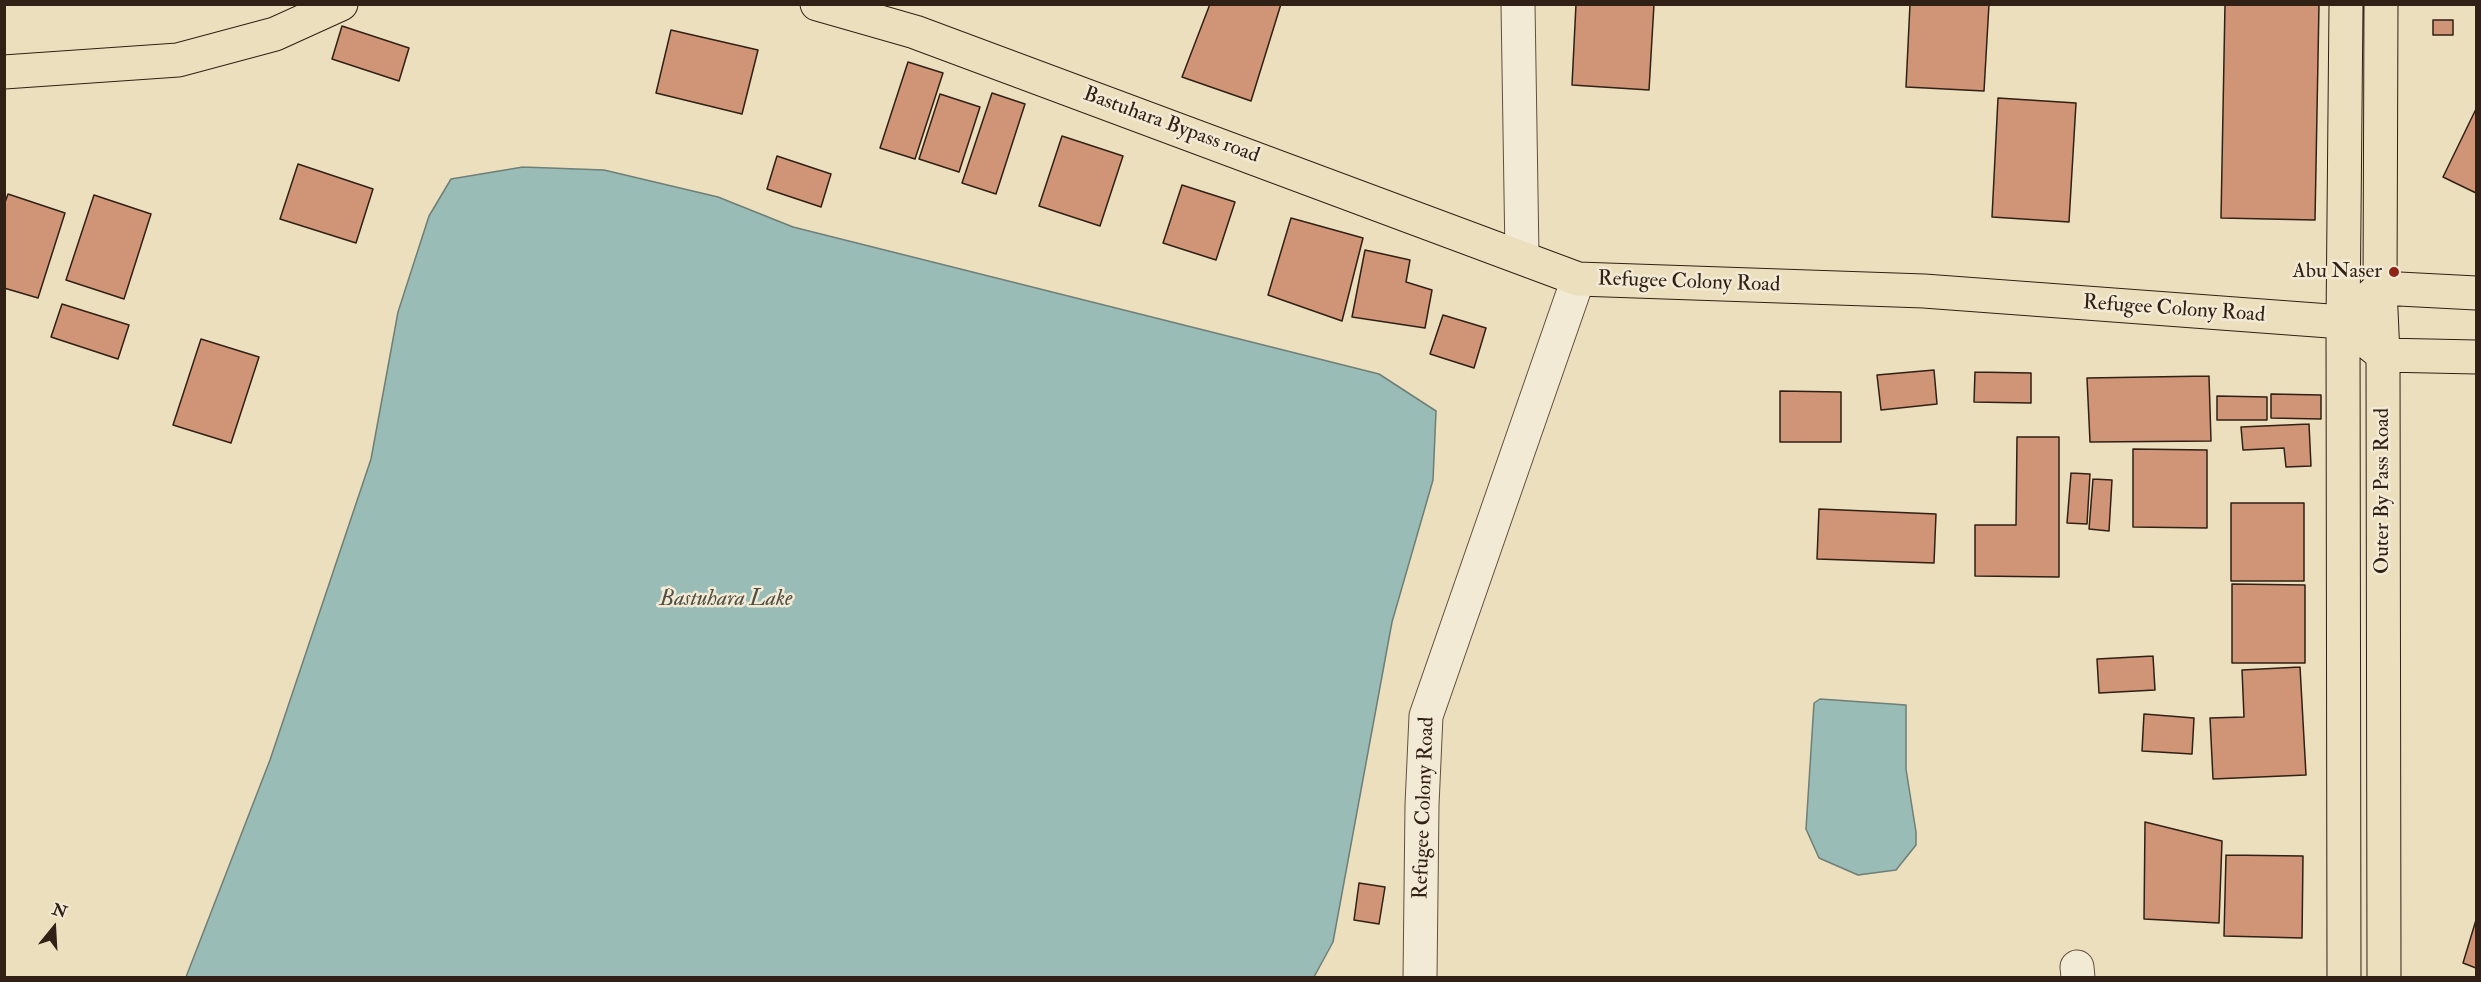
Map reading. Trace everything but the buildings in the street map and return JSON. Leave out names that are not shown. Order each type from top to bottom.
[{"type":"main road","points":[[4,72],[178,60],[275,34],[341,4]]},
{"type":"main road","name":"Bastuhara Bypass road","points":[[817,4],[915,32],[1522,256],[1578,279]]},
{"type":"main road","name":"Outer By Pass Road","points":[[2344,978],[2343,322],[2346,4]]},
{"type":"main road","name":"Outer By Pass Road","points":[[2381,4],[2380,288],[2383,355],[2384,978]]},
{"type":"main road","name":"Refugee Colony Road","points":[[1578,279],[1924,291],[2343,322]]},
{"type":"main road","points":[[2476,293],[2380,288],[2343,322],[2383,355],[2476,357]]},
{"type":"street","points":[[1518,4],[1522,256]]},
{"type":"street","name":"Refugee Colony Road","points":[[1420,978],[1422,805],[1426,716],[1578,279]]},
{"type":"water","name":"Bastuhara Lake","points":[[523,167],[604,170],[718,197],[793,227],[1379,374],[1436,411],[1433,480],[1392,622],[1333,942],[1314,977],[186,977],[270,760],[371,459],[398,312],[429,216],[451,179]]},
{"type":"water","points":[[1820,699],[1906,705],[1906,769],[1916,845],[1896,870],[1858,875],[1819,858],[1806,829],[1814,703]]},
{"type":"place","name":"Abu Naser","points":[[2394,272]]}]
